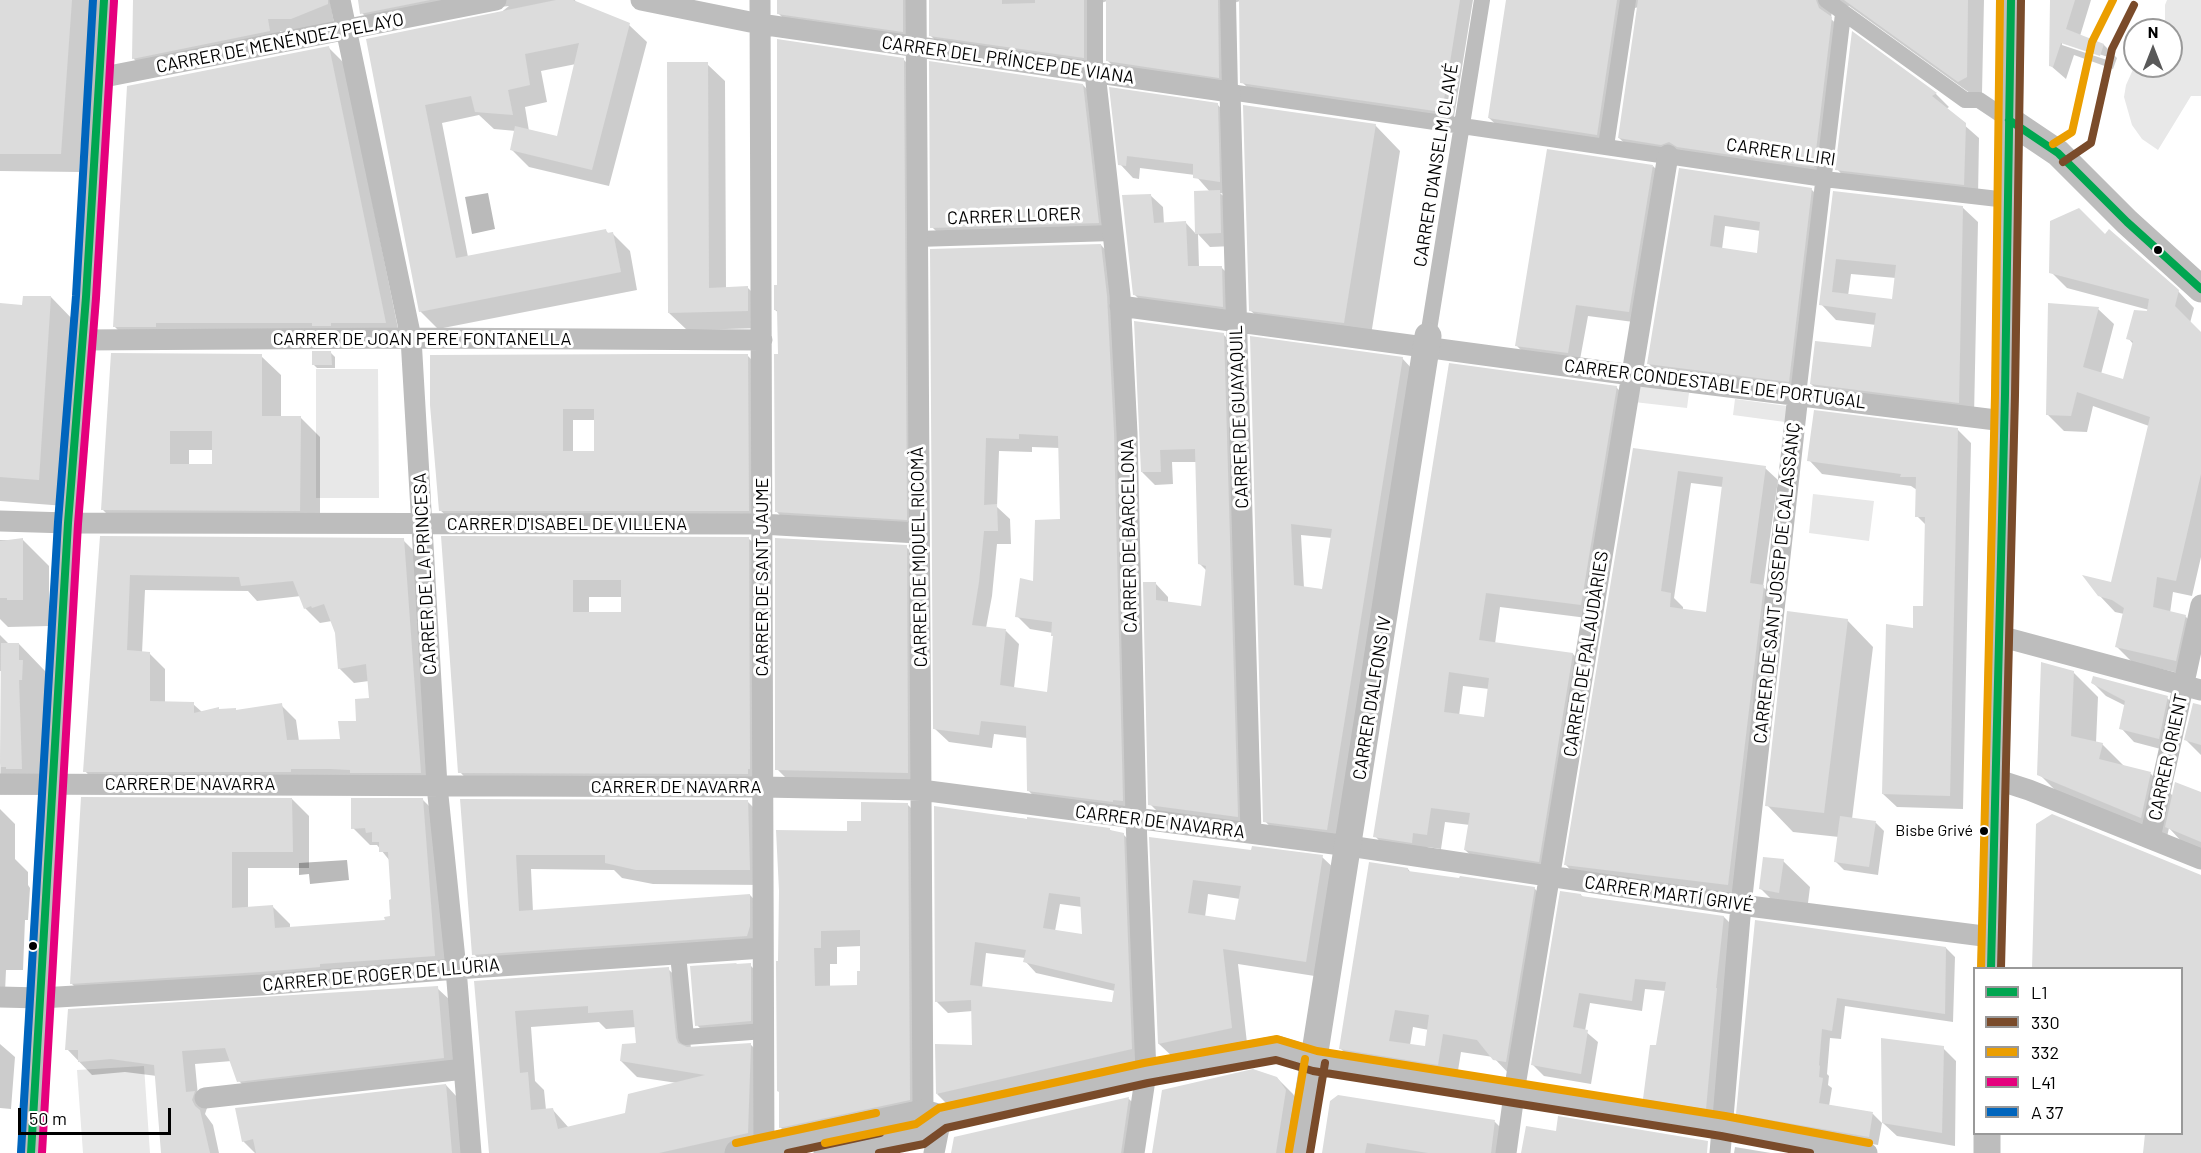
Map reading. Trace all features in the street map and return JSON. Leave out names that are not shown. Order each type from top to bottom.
[{"type":"street","points":[[31,1153],[68,524],[104,0]]},
{"type":"street","name":"CARRER DE LA PRINCESA","points":[[340,0],[411,338],[437,786],[456,969],[471,1153]]},
{"type":"street","name":"CARRER DE MENÉNDEZ PELAYO","points":[[99,78],[496,0]]},
{"type":"street","name":"CARRER DEL PRÍNCEP DE VIANA","points":[[641,0],[760,24],[1462,126]]},
{"type":"street","name":"CARRER DE SANT JAUME","points":[[755,1151],[764,1032],[760,0]]},
{"type":"street","name":"CARRER DE MIQUEL RICOMÀ","points":[[916,0],[921,790],[934,1153]]},
{"type":"street","name":"CARRER DE BARCELONA","points":[[1095,0],[1095,73],[1120,306],[1127,433],[1136,819],[1146,1073],[1134,1153]]},
{"type":"street","name":"CARRER DE GUAYAQUIL","points":[[1228,0],[1251,833]]},
{"type":"street","name":"CARRER D'ANSELM CLAVÉ","points":[[1427,341],[1482,0]]},
{"type":"street","points":[[1606,146],[1628,0]]},
{"type":"street","points":[[1826,0],[1965,100],[1979,100],[2058,153],[2127,222],[2201,289]]},
{"type":"street","points":[[1990,967],[2004,421],[2011,0]]},
{"type":"street","name":"CARRER DE SANT JOSEP DE CALASSANÇ","points":[[1720,1153],[1742,905],[1843,14]]},
{"type":"street","name":"CARRER LLIRI","points":[[1462,126],[1824,179],[2007,200]]},
{"type":"street","name":"CARRER DE PALAUDÀRIES","points":[[1506,1153],[1549,876],[1668,155]]},
{"type":"street","name":"CARRER LLORER","points":[[917,239],[1113,232]]},
{"type":"street","name":"CARRER CONDESTABLE DE PORTUGAL","points":[[1120,306],[1427,341],[1632,375],[2004,421]]},
{"type":"street","name":"CARRER DE JOAN PERE FONTANELLA","points":[[82,340],[411,338],[762,340]]},
{"type":"street","name":"CARRER D'ALFONS IV","points":[[1299,1153],[1427,341]]},
{"type":"street","name":"CARRER D'ISABEL DE VILLENA","points":[[0,521],[68,524],[761,524],[918,533]]},
{"type":"street","name":"CARRER ORIENT","points":[[2150,838],[2192,688],[2201,605]]},
{"type":"street","points":[[1999,636],[2192,688]]},
{"type":"street","points":[[1995,779],[2029,790],[2201,859]]},
{"type":"street","name":"CARRER DE NAVARRA","points":[[0,784],[762,787],[921,790],[1349,846]]},
{"type":"street","name":"CARRER MARTÍ GRIVÉ","points":[[1349,846],[1742,905],[1991,937]]},
{"type":"street","name":"CARRER DE ROGER DE LLÚRIA","points":[[0,996],[41,998],[261,985],[763,948]]},
{"type":"street","points":[[678,954],[686,1037],[764,1032]]},
{"type":"street","points":[[755,1151],[1277,1048],[1315,1061],[1723,1126],[1867,1153]]},
{"type":"street","points":[[205,1098],[464,1069]]},
{"type":"street","points":[[827,1153],[920,1134],[932,1115]]},
{"type":"street","points":[[1987,1135],[1987,1153]]},
{"type":"shaded area","points":[[2167,0],[2201,0],[2201,96],[2191,96],[2158,150],[2142,139],[2132,125],[2124,97],[2129,78],[2183,78],[2183,18],[2165,18]]},
{"type":"shaded area","points":[[488,193],[495,229],[472,234],[465,197]]},
{"type":"shaded area","points":[[316,369],[378,369],[379,498],[316,498]]},
{"type":"shaded area","points":[[1636,385],[1689,393],[1687,408],[1634,402]]},
{"type":"shaded area","points":[[1735,399],[1787,406],[1785,422],[1733,415]]},
{"type":"shaded area","points":[[1813,494],[1874,501],[1869,541],[1809,533]]},
{"type":"shaded area","points":[[347,860],[349,880],[310,884],[309,874],[299,875],[299,863]]},
{"type":"shaded area","points":[[144,1066],[150,1153],[83,1153],[77,1070]]},
{"type":"building","points":[[0,0],[72,0],[61,154],[0,154]]},
{"type":"building","points":[[133,0],[328,0],[328,4],[291,19],[268,19],[270,31],[132,59]]},
{"type":"building","points":[[358,0],[430,0],[360,14]]},
{"type":"building","points":[[556,0],[573,0],[630,23],[592,170],[510,150],[515,126],[557,136],[579,43],[525,54],[530,85],[508,90],[513,115],[475,112],[471,96],[425,105],[456,258],[606,229],[607,233],[613,232],[621,272],[419,312],[366,39]]},
{"type":"building","points":[[777,0],[903,0],[903,32],[777,14]]},
{"type":"building","points":[[929,0],[1002,0],[1002,4],[1035,3],[1035,0],[1084,0],[1084,58],[929,36]]},
{"type":"building","points":[[1106,0],[1218,0],[1219,78],[1106,61]]},
{"type":"building","points":[[1239,0],[1460,0],[1442,112],[1240,83]]},
{"type":"building","points":[[1506,0],[1617,0],[1597,135],[1488,118]]},
{"type":"building","points":[[1638,0],[1816,0],[1819,8],[1832,17],[1814,167],[1677,147],[1669,142],[1661,145],[1618,138]]},
{"type":"building","points":[[1844,0],[1968,0],[1967,77],[1958,82]]},
{"type":"building","points":[[2050,0],[2075,0],[2066,29],[2104,44],[2100,56],[2061,43],[2053,67],[2049,66]]},
{"type":"building","points":[[1852,31],[1937,93],[1932,96],[1966,123],[1964,185],[1835,170]]},
{"type":"building","points":[[777,39],[904,58],[907,520],[775,512],[774,354],[778,354],[777,310],[774,310],[774,285],[777,285]]},
{"type":"building","points":[[329,46],[386,323],[331,323],[331,326],[312,326],[312,323],[156,323],[156,327],[113,327],[127,86]]},
{"type":"building","points":[[929,61],[1083,84],[1099,223],[930,228]]},
{"type":"building","points":[[667,62],[708,62],[709,288],[748,286],[748,311],[668,313]]},
{"type":"building","points":[[1109,87],[1218,103],[1220,182],[1193,178],[1193,164],[1127,156],[1126,166],[1118,165]]},
{"type":"building","points":[[1243,105],[1376,124],[1344,323],[1249,311]]},
{"type":"building","points":[[1547,149],[1653,165],[1629,312],[1576,305],[1568,353],[1515,346]]},
{"type":"building","points":[[1679,168],[1812,188],[1789,382],[1647,364]],"holes":[[[1714,215],[1760,222],[1757,253],[1710,246]]]},
{"type":"building","points":[[1220,190],[1221,233],[1195,234],[1194,191]]},
{"type":"building","points":[[1833,191],[1963,206],[1959,403],[1810,384],[1815,341],[1871,347],[1876,313],[1819,305]],"holes":[[[1836,259],[1896,265],[1892,299],[1832,292]]]},
{"type":"building","points":[[1151,194],[1154,223],[1186,221],[1188,266],[1222,266],[1223,307],[1133,295],[1122,195]]},
{"type":"building","points":[[2079,208],[2105,234],[2109,229],[2179,290],[2175,306],[2201,332],[2201,474],[2176,581],[2157,577],[2153,607],[2186,615],[2176,661],[2115,647],[2124,608],[2112,600],[2098,596],[2082,575],[2111,582],[2150,417],[2077,392],[2071,416],[2046,415],[2048,303],[2099,307],[2083,367],[2123,379],[2133,341],[2126,339],[2134,310],[2147,311],[2149,299],[2049,273],[2050,221]]},
{"type":"building","points":[[1101,244],[1107,296],[1114,433],[1123,801],[1113,800],[1113,802],[1027,791],[1026,726],[981,721],[979,735],[933,729],[930,249]],"holes":[[[1019,434],[1058,436],[1060,519],[1035,520],[1033,581],[1020,578],[1015,617],[1052,622],[1051,636],[1053,636],[1047,692],[1000,685],[1006,629],[972,625],[984,531],[998,531],[997,504],[984,505],[986,438],[1019,439]]]},
{"type":"building","points":[[23,296],[51,296],[39,480],[0,477],[0,303],[22,305]]},
{"type":"building","points":[[1134,321],[1224,333],[1238,817],[1148,805],[1143,582],[1156,582],[1156,600],[1201,606],[1206,566],[1198,564],[1195,449],[1160,450],[1161,472],[1141,472]]},
{"type":"building","points":[[1250,336],[1403,357],[1327,830],[1263,822]],"holes":[[[1291,524],[1332,529],[1322,589],[1294,585]]]},
{"type":"building","points":[[312,351],[331,351],[332,365],[312,365]]},
{"type":"building","points":[[111,353],[262,354],[262,416],[301,416],[300,511],[101,510]],"holes":[[[170,431],[212,431],[212,464],[170,464]]]},
{"type":"building","points":[[748,354],[749,511],[439,511],[430,405],[430,355]],"holes":[[[563,409],[594,409],[594,451],[563,451]]]},
{"type":"building","points":[[1449,363],[1617,386],[1581,605],[1486,593],[1479,640],[1573,653],[1539,862],[1464,850],[1470,813],[1431,808],[1427,835],[1413,833],[1412,843],[1373,837]],"holes":[[[1449,672],[1489,678],[1484,717],[1444,712]]]},
{"type":"building","points":[[1814,410],[1958,428],[1950,796],[1882,794],[1886,624],[1913,628],[1913,606],[1923,606],[1925,517],[1915,517],[1916,477],[1900,477],[1901,474],[1807,461]]},
{"type":"building","points":[[1633,448],[1766,466],[1750,583],[1764,585],[1728,885],[1564,865]],"holes":[[[1678,471],[1723,477],[1706,612],[1670,607],[1671,593],[1661,591]]]},
{"type":"building","points":[[100,536],[404,538],[421,773],[350,773],[350,770],[331,769],[291,769],[291,772],[83,772]],"holes":[[[130,575],[239,577],[241,586],[293,581],[304,609],[324,604],[335,633],[338,669],[366,664],[369,698],[355,699],[356,721],[338,721],[340,739],[287,740],[282,703],[236,710],[236,708],[219,709],[219,707],[194,713],[194,702],[150,701],[150,652],[127,650]]]},
{"type":"building","points":[[441,536],[749,537],[750,769],[748,769],[748,774],[458,773]],"holes":[[[573,580],[621,580],[621,612],[573,612]]]},
{"type":"building","points":[[23,538],[23,600],[0,598],[0,541]]},
{"type":"building","points":[[775,538],[907,545],[908,773],[775,770]]},
{"type":"building","points":[[1787,611],[1848,619],[1824,813],[1765,806]]},
{"type":"building","points":[[1,643],[19,643],[19,660],[23,660],[22,680],[19,680],[22,769],[6,769],[6,767],[1,767],[0,763]]},
{"type":"building","points":[[2041,662],[2074,671],[2071,736],[2103,743],[2099,759],[2151,772],[2141,818],[2037,775]]},
{"type":"building","points":[[2093,676],[2168,696],[2159,739],[2119,729],[2125,701],[2091,683]]},
{"type":"building","points":[[2193,703],[2201,705],[2201,745],[2184,740]]},
{"type":"building","points":[[2175,782],[2201,792],[2201,842],[2165,827]]},
{"type":"building","points":[[81,797],[292,798],[293,852],[232,852],[232,908],[273,905],[275,928],[385,920],[384,917],[390,916],[388,852],[379,852],[379,842],[372,842],[372,832],[366,833],[365,828],[351,829],[351,798],[423,798],[435,956],[320,964],[320,967],[260,972],[70,984]]},
{"type":"building","points":[[460,799],[748,800],[750,870],[636,870],[605,863],[605,855],[516,855],[519,911],[750,894],[750,926],[747,936],[472,955]]},
{"type":"building","points":[[861,802],[908,803],[910,1100],[779,1128],[776,961],[778,961],[779,891],[776,830],[847,831],[847,821],[861,821]],"holes":[[[860,930],[860,971],[857,971],[857,985],[815,986],[814,948],[821,948],[821,931]]]},
{"type":"building","points":[[934,806],[1110,828],[1110,830],[1124,833],[1132,1049],[936,1094],[935,1044],[972,1045],[971,1000],[935,1002]],"holes":[[[1049,893],[1080,897],[1082,934],[1043,928]],[[975,942],[1026,950],[1023,962],[1115,984],[1112,1002],[970,985]]]},
{"type":"building","points":[[2052,814],[2201,875],[2201,1153],[2143,1153],[2145,1135],[2183,1135],[2183,967],[2032,967],[2036,824]]},
{"type":"building","points":[[1840,816],[1876,821],[1869,867],[1834,862]]},
{"type":"building","points":[[1149,837],[1251,850],[1252,846],[1323,855],[1306,962],[1223,949],[1232,1028],[1158,1044]],"holes":[[[1193,880],[1241,886],[1235,920],[1188,913]]]},
{"type":"building","points":[[1763,857],[1784,859],[1779,893],[1759,889]]},
{"type":"building","points":[[1369,862],[1408,868],[1408,871],[1535,887],[1506,1062],[1493,1060],[1477,1040],[1443,1034],[1438,1065],[1339,1049]],"holes":[[[1395,1010],[1429,1015],[1425,1046],[1389,1041]]]},
{"type":"building","points":[[1560,891],[1724,916],[1706,1109],[1643,1099],[1650,1045],[1656,1045],[1666,982],[1635,979],[1632,1001],[1579,993],[1573,1027],[1588,1030],[1581,1074],[1531,1065]]},
{"type":"building","points":[[1755,920],[1946,947],[1945,1014],[1837,998],[1832,1031],[1822,1029],[1819,1077],[1823,1078],[1819,1103],[1873,1112],[1869,1137],[1736,1114]]},
{"type":"building","points":[[751,963],[751,1021],[695,1026],[690,966]]},
{"type":"building","points":[[669,967],[678,1043],[687,1047],[751,1043],[748,1133],[659,1153],[489,1153],[474,981]],"holes":[[[588,1006],[588,1013],[633,1010],[636,1043],[622,1044],[620,1061],[705,1075],[628,1094],[625,1113],[558,1129],[553,1108],[531,1110],[528,1072],[520,1073],[515,1011]]]},
{"type":"building","points":[[438,986],[444,1058],[237,1082],[225,1048],[182,1051],[186,1092],[195,1091],[192,1100],[200,1110],[210,1153],[161,1153],[154,1065],[111,1059],[78,1062],[78,1050],[65,1050],[68,1009]]},
{"type":"building","points":[[1881,1038],[1944,1046],[1942,1133],[1882,1123]]},
{"type":"building","points":[[1253,1069],[1277,1077],[1286,1090],[1276,1153],[1152,1153],[1162,1090]]},
{"type":"building","points":[[446,1084],[452,1153],[256,1153],[253,1139],[242,1142],[235,1108]]},
{"type":"building","points":[[1338,1095],[1495,1120],[1491,1153],[1428,1153],[1367,1143],[1365,1153],[1322,1153],[1330,1101]]},
{"type":"building","points":[[1129,1097],[1121,1153],[951,1153],[954,1137]]},
{"type":"building","points":[[1558,1116],[1708,1141],[1707,1153],[1521,1153],[1526,1126],[1556,1131]]},
{"type":"transit line","points":[[21,1152],[58,522],[76,296],[93,0]]},
{"type":"transit line","name":"L1","points":[[31,1153],[68,523],[86,297],[104,0]]},
{"type":"transit line","name":"332","points":[[1981,967],[1995,395],[2000,0]]},
{"type":"transit line","name":"L1","points":[[1991,967],[2005,395],[2011,0]]},
{"type":"transit line","name":"330","points":[[2001,967],[2015,395],[2021,0]]},
{"type":"transit line","name":"332","points":[[2053,144],[2072,132],[2092,42],[2113,0]]},
{"type":"transit line","name":"L41","points":[[42,1153],[78,524],[96,298],[114,1]]},
{"type":"transit line","name":"330","points":[[2063,162],[2091,143],[2112,49],[2134,5]]},
{"type":"transit line","name":"L1","points":[[2009,120],[2058,153],[2127,222],[2201,289]]},
{"type":"transit line","name":"332","points":[[825,1143],[916,1124],[939,1108],[1144,1063],[1277,1039],[1317,1051],[1725,1116],[1869,1143]]},
{"type":"transit line","name":"332","points":[[1289,1151],[1305,1059]]},
{"type":"transit line","name":"330","points":[[879,1153],[924,1144],[946,1128],[1148,1083],[1276,1060],[1313,1071],[1721,1136],[1810,1153]]},
{"type":"transit line","name":"330","points":[[1310,1153],[1325,1063]]},
{"type":"transit line","name":"332","points":[[736,1143],[876,1113]]},
{"type":"transit line","name":"330","points":[[788,1153],[880,1133]]},
{"type":"place","name":"Bisbe Grivé","points":[[1984,831]]}]
